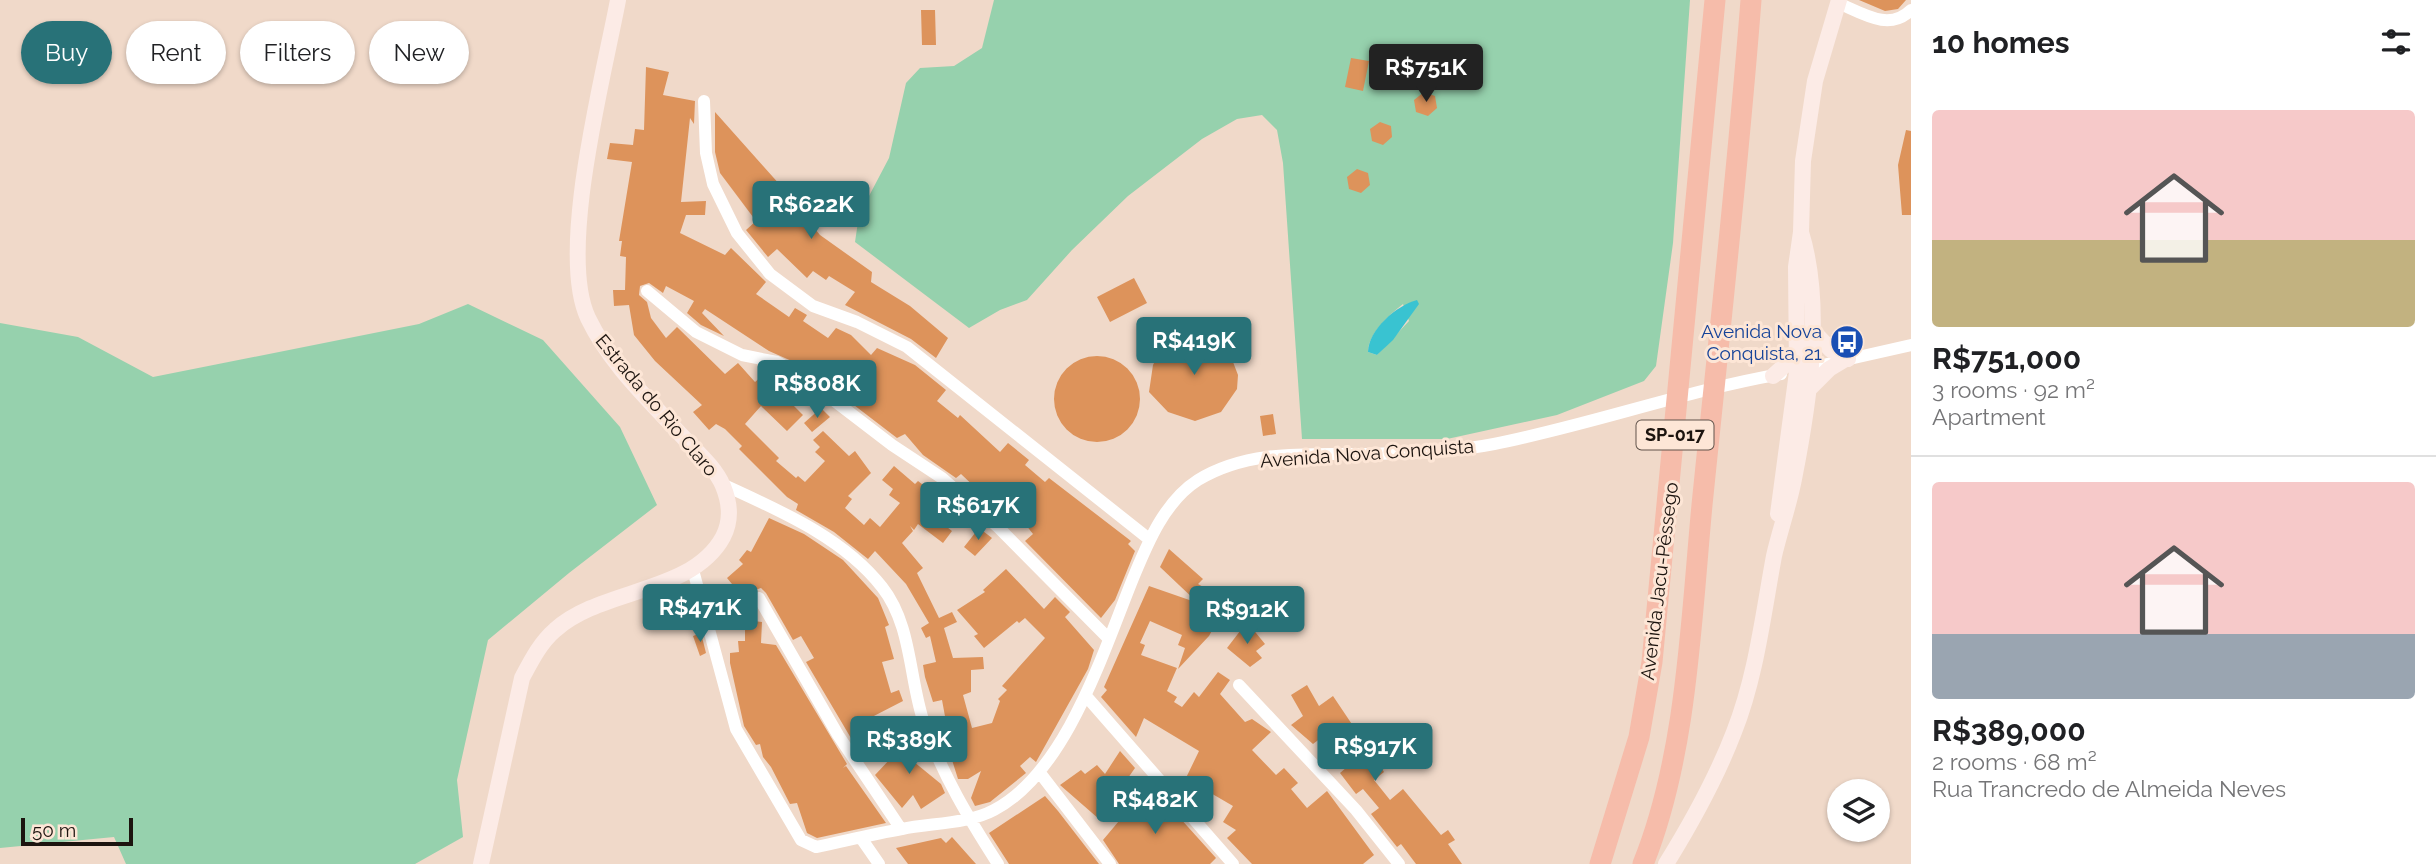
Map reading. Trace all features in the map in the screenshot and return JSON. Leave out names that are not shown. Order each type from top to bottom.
[{"type":"highway","name":"Avenida Jacu-Pêssego","points":[[1600,864],[1639,737],[1652,662],[1715,0]]},
{"type":"highway","name":"Avenida Jacu-Pêssego","points":[[1643,864],[1662,802],[1676,738],[1694,590],[1751,0]]},
{"type":"street","name":"Estrada do Rio Claro","points":[[481,864],[522,678],[535,654],[555,630],[580,612],[693,570],[713,551],[728,522],[730,505],[713,470],[615,362],[598,338],[579,293],[577,235],[618,0]]},
{"type":"street","points":[[1665,864],[1695,817],[1735,730],[1749,683],[1778,537],[1794,478],[1806,392],[1803,370],[1797,354],[1797,267],[1807,125],[1815,81],[1838,1],[1884,22],[1900,19],[1911,10]]},
{"type":"street","points":[[704,101],[706,153],[713,184],[737,233],[770,275],[813,306],[858,322],[907,347],[1149,540]]},
{"type":"street","points":[[1778,537],[1779,499],[1803,370],[1814,332],[1813,278],[1801,232]]},
{"type":"street","points":[[647,291],[696,332],[742,355],[777,362],[797,373],[892,445],[942,478],[999,528],[1108,638]]},
{"type":"street","points":[[1806,392],[1829,369],[1846,359],[1831,350],[1814,332]]},
{"type":"street","name":"Avenida Nova Conquista","points":[[693,570],[736,729],[802,840],[816,847],[993,811],[1040,773],[1086,696],[1149,540],[1177,498],[1196,481],[1220,469],[1262,458],[1310,453],[1418,452],[1490,445],[1911,345]]},
{"type":"street","points":[[1772,376],[1797,354]]},
{"type":"street","points":[[722,484],[789,515],[852,558],[881,586],[896,608],[923,720],[933,746],[968,818],[998,864]]},
{"type":"street","points":[[759,598],[838,735],[901,829]]},
{"type":"street","points":[[1239,685],[1356,810],[1399,864]]},
{"type":"street","points":[[1086,696],[1233,864]]},
{"type":"street","points":[[1040,773],[1110,864]]},
{"type":"street","points":[[861,838],[879,864]]},
{"type":"green space","points":[[994,0],[1690,0],[1673,243],[1656,366],[1644,381],[1557,415],[1447,439],[1302,439],[1283,163],[1277,130],[1262,115],[1237,119],[1202,139],[1128,196],[1072,250],[1027,300],[1000,310],[969,328],[855,242],[859,215],[889,158],[906,83],[920,68],[954,66],[982,48]],"holes":[[[1403,304],[1409,321],[1377,355],[1368,352],[1375,332]]]},
{"type":"green space","points":[[468,304],[543,340],[620,427],[657,505],[488,640],[457,780],[463,837],[415,864],[126,864],[114,837],[0,848],[0,323],[78,337],[153,377],[419,324]]},
{"type":"water","points":[[1417,300],[1419,304],[1393,340],[1377,355],[1368,352],[1378,327],[1401,307]]},
{"type":"building","points":[[1859,0],[1906,0],[1898,9],[1885,11]]},
{"type":"building","points":[[921,10],[935,10],[936,45],[922,45]]},
{"type":"building","points":[[1351,58],[1369,61],[1363,91],[1345,87]]},
{"type":"building","points":[[646,67],[669,72],[663,95],[695,101],[694,124],[690,118],[681,202],[706,201],[705,215],[686,215],[680,233],[725,255],[731,248],[766,282],[756,294],[789,317],[795,308],[807,315],[803,321],[828,338],[836,328],[851,335],[871,355],[877,348],[915,365],[946,390],[937,401],[958,418],[960,415],[1000,452],[1008,443],[1029,460],[1025,465],[1045,482],[1049,478],[1131,541],[1128,544],[1135,551],[1115,600],[1101,618],[1025,541],[1033,534],[1008,502],[995,513],[976,496],[980,492],[961,474],[956,478],[923,455],[905,434],[897,438],[803,366],[769,351],[705,309],[702,313],[724,336],[701,325],[687,313],[694,301],[666,286],[663,293],[649,283],[640,286],[639,295],[647,302],[651,318],[666,338],[677,327],[725,374],[738,363],[755,382],[762,376],[772,386],[768,389],[784,406],[792,404],[803,415],[787,431],[761,406],[745,424],[779,458],[776,461],[796,478],[798,476],[805,482],[825,461],[815,452],[820,447],[813,440],[823,431],[849,456],[855,451],[871,473],[848,496],[852,499],[845,508],[864,525],[870,518],[880,527],[900,503],[889,495],[893,489],[882,480],[894,466],[915,484],[918,481],[940,498],[928,512],[952,531],[943,543],[918,524],[914,530],[910,526],[913,531],[902,543],[923,568],[917,573],[939,618],[952,612],[957,622],[944,628],[953,658],[983,657],[984,669],[971,670],[971,692],[963,695],[972,728],[992,723],[1000,701],[998,699],[1007,690],[1002,686],[1045,638],[1025,618],[1019,623],[1017,621],[984,648],[974,636],[978,634],[957,610],[985,592],[983,590],[1006,569],[1044,609],[1055,597],[1070,612],[1065,617],[1094,650],[1088,669],[1036,762],[1030,757],[1020,766],[1026,773],[990,802],[975,806],[971,798],[981,771],[968,779],[958,779],[947,744],[944,745],[940,729],[937,732],[935,728],[947,727],[942,700],[933,702],[925,677],[923,665],[936,662],[930,636],[926,638],[921,628],[929,623],[906,584],[875,551],[868,559],[834,532],[796,510],[798,504],[787,497],[739,449],[742,446],[725,429],[716,424],[709,430],[693,412],[702,405],[655,361],[634,335],[629,305],[614,306],[613,290],[625,290],[626,257],[620,256],[622,241],[619,241],[632,162],[607,159],[610,143],[633,145],[635,129],[644,130]]},
{"type":"building","points":[[1424,92],[1435,96],[1437,108],[1428,116],[1416,112],[1414,100]]},
{"type":"building","points":[[715,112],[781,186],[783,184],[802,201],[799,203],[813,220],[810,223],[820,235],[872,272],[871,282],[910,306],[948,338],[936,358],[911,339],[845,305],[855,292],[829,276],[826,280],[813,271],[807,278],[777,249],[768,257],[746,230],[756,221],[720,173],[715,152]]},
{"type":"building","points":[[1380,122],[1391,126],[1392,137],[1383,145],[1372,141],[1370,129]]},
{"type":"building","points":[[1906,130],[1911,131],[1911,215],[1902,215],[1898,165]]},
{"type":"building","points":[[1357,169],[1368,173],[1370,185],[1361,193],[1349,189],[1347,177]]},
{"type":"building","points":[[1134,278],[1147,303],[1110,322],[1097,297]]},
{"type":"building","points":[[1192,334],[1217,340],[1228,349],[1238,375],[1237,389],[1221,412],[1195,421],[1168,412],[1149,392],[1153,365],[1159,353],[1167,344]]},
{"type":"building","points":[[1097,356],[1114,359],[1128,368],[1137,382],[1140,399],[1137,416],[1128,430],[1114,439],[1097,442],[1080,439],[1066,430],[1057,416],[1054,399],[1057,382],[1066,368],[1080,359]]},
{"type":"building","points":[[821,408],[830,417],[812,432],[804,423]]},
{"type":"building","points":[[1273,414],[1276,434],[1263,436],[1260,416]]},
{"type":"building","points":[[769,518],[804,534],[843,560],[878,598],[889,625],[885,627],[894,659],[882,662],[891,693],[899,690],[903,701],[870,718],[877,723],[877,728],[858,750],[806,662],[814,658],[801,636],[793,640],[766,593],[761,588],[755,590],[738,605],[732,599],[726,604],[720,593],[732,584],[727,578],[743,564],[739,560],[747,550],[751,552]]},
{"type":"building","points":[[979,528],[992,538],[975,556],[964,547]]},
{"type":"building","points":[[1169,549],[1203,579],[1198,584],[1228,601],[1209,636],[1178,669],[1185,648],[1178,645],[1182,635],[1150,621],[1140,643],[1145,645],[1141,655],[1177,668],[1167,691],[1177,697],[1174,702],[1182,707],[1194,692],[1199,697],[1218,672],[1230,680],[1220,694],[1245,722],[1252,719],[1271,732],[1252,750],[1276,775],[1284,768],[1298,783],[1291,789],[1307,808],[1327,791],[1374,855],[1363,864],[1252,864],[1227,838],[1236,830],[1223,822],[1233,806],[1209,792],[1206,798],[1189,792],[1192,787],[1184,782],[1199,751],[1144,718],[1136,737],[1101,697],[1107,690],[1104,687],[1149,586],[1198,603],[1160,567]]},
{"type":"building","points":[[745,620],[762,622],[761,643],[776,645],[847,764],[843,768],[846,766],[886,823],[817,838],[807,833],[797,803],[790,804],[763,757],[760,744],[756,745],[744,726],[730,653],[739,652],[738,641],[745,641]]},
{"type":"building","points":[[1247,622],[1265,644],[1256,651],[1262,658],[1250,667],[1227,648]]},
{"type":"building","points":[[701,633],[706,653],[700,656],[693,636]]},
{"type":"building","points":[[1307,685],[1319,706],[1333,696],[1384,772],[1374,780],[1390,800],[1403,789],[1441,835],[1448,830],[1455,840],[1448,844],[1462,864],[1416,864],[1401,844],[1397,847],[1371,814],[1379,808],[1363,789],[1356,794],[1340,773],[1354,761],[1330,731],[1313,744],[1291,725],[1303,716],[1291,695]]},
{"type":"building","points":[[916,726],[922,743],[908,757],[941,784],[945,793],[921,809],[913,795],[902,808],[875,775],[909,739],[903,733]]},
{"type":"building","points":[[1120,751],[1135,768],[1099,819],[1060,785],[1081,770],[1085,774],[1097,765],[1105,774]]},
{"type":"building","points":[[1150,784],[1160,795],[1156,799],[1176,820],[1179,817],[1216,858],[1210,864],[1119,864],[1103,840]]},
{"type":"building","points":[[1045,796],[1099,864],[1009,864],[989,833]]},
{"type":"building","points":[[952,837],[976,864],[908,864],[896,848],[941,838],[946,843]]},
{"type":"place","name":"Avenida Nova Conquista, 21","points":[[1847,342]]}]
